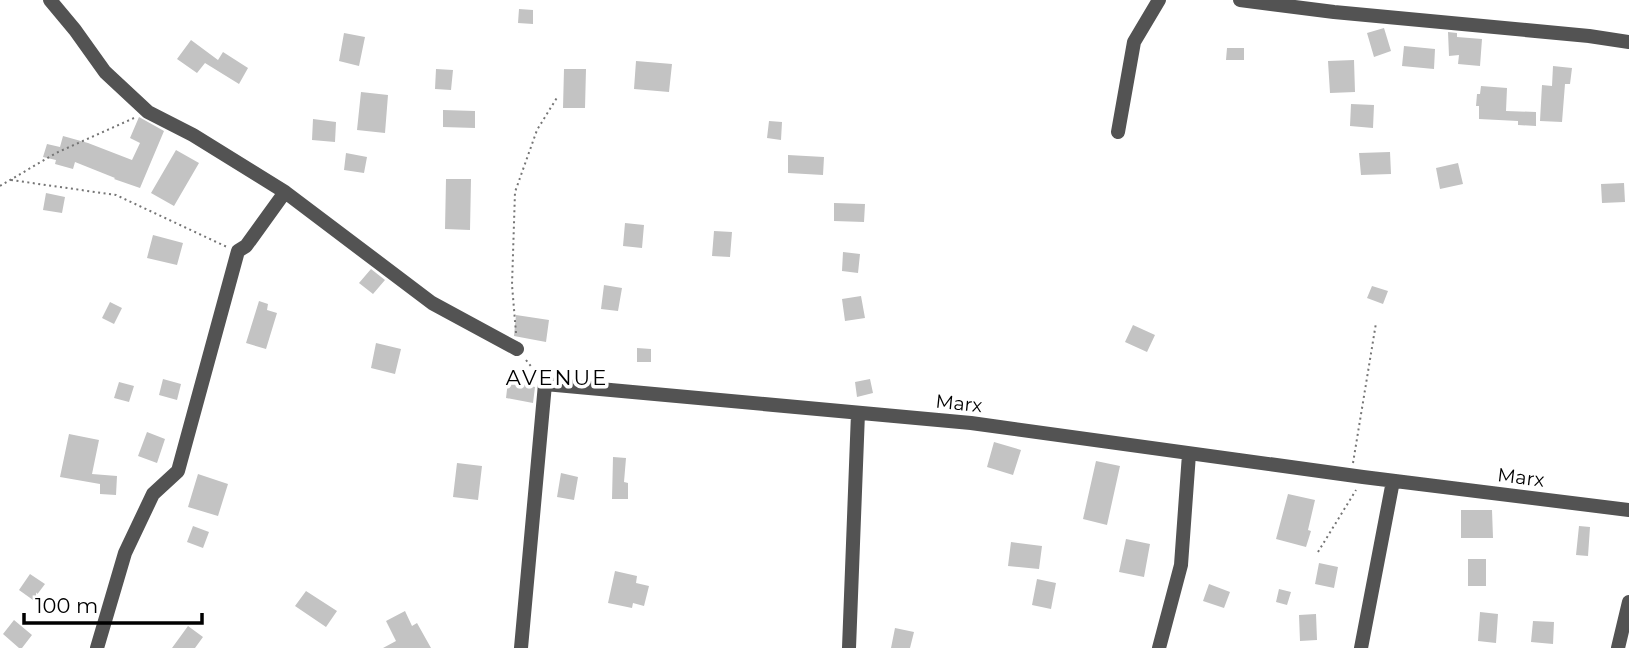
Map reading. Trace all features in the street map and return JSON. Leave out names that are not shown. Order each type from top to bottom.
[{"type":"street","points":[[50,0],[106,72],[148,112],[193,135],[285,192],[432,303],[517,349]]},
{"type":"street","points":[[1118,132],[1134,42],[1159,0]]},
{"type":"street","points":[[1240,0],[1629,41]]},
{"type":"street","points":[[97,648],[125,553],[153,494],[178,471],[238,251],[246,246],[285,192]]},
{"type":"street","points":[[521,648],[545,384]]},
{"type":"street","name":"Marx","points":[[545,384],[971,423],[1189,454],[1629,510]]},
{"type":"street","points":[[849,648],[858,413]]},
{"type":"street","points":[[1159,648],[1181,565],[1189,454]]},
{"type":"street","points":[[1360,648],[1394,481]]},
{"type":"street","points":[[1618,648],[1629,603]]},
{"type":"path","points":[[545,384],[517,349],[512,285],[515,191],[537,130],[558,96]]},
{"type":"path","points":[[0,186],[56,153],[148,112]]},
{"type":"path","points":[[11,180],[116,195],[238,251]]},
{"type":"path","points":[[1318,552],[1357,476],[1377,323]]},
{"type":"building","points":[[519,9],[533,10],[533,24],[518,23]]},
{"type":"building","points":[[1384,28],[1391,51],[1374,57],[1367,33]]},
{"type":"building","points":[[1448,32],[1457,33],[1457,37],[1482,39],[1480,66],[1458,64],[1459,55],[1449,56]]},
{"type":"building","points":[[344,33],[365,37],[359,66],[339,61]]},
{"type":"building","points":[[191,40],[218,60],[223,52],[248,68],[239,84],[205,63],[197,73],[177,59]]},
{"type":"building","points":[[1404,46],[1435,49],[1434,69],[1402,66]]},
{"type":"building","points":[[1227,48],[1244,48],[1244,60],[1226,60]]},
{"type":"building","points":[[1354,60],[1355,92],[1330,93],[1328,61]]},
{"type":"building","points":[[636,61],[672,64],[669,92],[634,89]]},
{"type":"building","points":[[1553,66],[1572,68],[1570,84],[1565,84],[1562,122],[1540,121],[1542,85],[1552,86]]},
{"type":"building","points":[[436,69],[453,70],[451,90],[435,89]]},
{"type":"building","points":[[564,69],[586,69],[585,108],[563,108]]},
{"type":"building","points":[[1481,86],[1507,88],[1506,111],[1536,112],[1536,126],[1518,125],[1518,121],[1479,119],[1479,106],[1476,106]]},
{"type":"building","points":[[361,92],[388,95],[385,133],[357,130]]},
{"type":"building","points":[[1351,104],[1374,105],[1373,128],[1350,126]]},
{"type":"building","points":[[443,110],[475,111],[475,128],[443,127]]},
{"type":"building","points":[[139,117],[164,131],[140,188],[75,162],[73,169],[43,157],[47,144],[60,147],[63,136],[132,160],[140,143],[130,138]]},
{"type":"building","points":[[313,119],[336,122],[335,142],[312,140]]},
{"type":"building","points":[[769,121],[782,122],[781,140],[767,138]]},
{"type":"building","points":[[176,150],[199,163],[174,206],[151,193]]},
{"type":"building","points":[[1390,152],[1391,174],[1361,175],[1359,153]]},
{"type":"building","points":[[346,153],[367,157],[364,173],[344,170]]},
{"type":"building","points":[[788,155],[824,157],[823,175],[788,173]]},
{"type":"building","points":[[1458,163],[1463,184],[1440,189],[1436,168]]},
{"type":"building","points":[[446,179],[471,179],[470,230],[445,229]]},
{"type":"building","points":[[1624,183],[1625,202],[1602,203],[1601,184]]},
{"type":"building","points":[[46,193],[65,197],[62,213],[43,210]]},
{"type":"building","points":[[834,203],[865,204],[864,222],[834,221]]},
{"type":"building","points":[[625,223],[644,225],[642,248],[623,246]]},
{"type":"building","points":[[714,231],[732,232],[730,257],[712,256]]},
{"type":"building","points":[[153,235],[183,243],[177,265],[147,258]]},
{"type":"building","points":[[843,252],[860,254],[858,273],[842,271]]},
{"type":"building","points":[[371,269],[385,280],[373,294],[359,283]]},
{"type":"building","points":[[604,285],[622,288],[618,311],[601,309]]},
{"type":"building","points":[[1372,286],[1388,291],[1383,304],[1367,298]]},
{"type":"building","points":[[861,296],[865,318],[845,321],[842,299]]},
{"type":"building","points":[[259,301],[268,304],[267,310],[277,313],[266,349],[246,343]]},
{"type":"building","points":[[110,302],[122,308],[114,324],[102,318]]},
{"type":"building","points":[[516,315],[549,320],[546,342],[514,336]]},
{"type":"building","points":[[1133,325],[1155,335],[1147,352],[1125,342]]},
{"type":"building","points":[[376,343],[401,349],[395,374],[371,368]]},
{"type":"building","points":[[637,348],[651,349],[651,362],[637,362]]},
{"type":"building","points":[[163,379],[181,384],[177,400],[159,395]]},
{"type":"building","points":[[870,379],[873,393],[857,397],[855,382]]},
{"type":"building","points":[[508,381],[535,387],[533,403],[506,398]]},
{"type":"building","points":[[119,382],[134,386],[129,402],[114,398]]},
{"type":"building","points":[[147,432],[165,439],[157,463],[138,456]]},
{"type":"building","points":[[69,434],[99,440],[92,474],[117,476],[116,495],[100,494],[100,484],[60,477]]},
{"type":"building","points":[[994,442],[1021,450],[1013,475],[987,467]]},
{"type":"building","points":[[613,457],[626,458],[624,482],[628,483],[628,499],[612,499]]},
{"type":"building","points":[[1096,461],[1120,466],[1107,525],[1083,519]]},
{"type":"building","points":[[457,463],[482,466],[478,500],[453,497]]},
{"type":"building","points":[[561,473],[578,477],[574,500],[557,497]]},
{"type":"building","points":[[198,474],[228,484],[218,516],[188,507]]},
{"type":"building","points":[[1288,494],[1315,500],[1306,547],[1276,539]]},
{"type":"building","points":[[1461,510],[1492,510],[1493,538],[1461,538]]},
{"type":"building","points":[[193,526],[209,532],[203,548],[187,542]]},
{"type":"building","points":[[1579,526],[1590,527],[1588,556],[1576,555]]},
{"type":"building","points":[[1126,539],[1150,544],[1144,577],[1119,572]]},
{"type":"building","points":[[1011,542],[1042,546],[1039,569],[1008,566]]},
{"type":"building","points":[[1468,559],[1486,559],[1486,586],[1468,586]]},
{"type":"building","points":[[1319,563],[1338,567],[1334,588],[1315,584]]},
{"type":"building","points":[[615,571],[637,576],[636,583],[649,586],[644,606],[633,603],[632,608],[608,603]]},
{"type":"building","points":[[30,574],[45,584],[33,600],[19,590]]},
{"type":"building","points":[[1037,579],[1056,583],[1051,609],[1032,605]]},
{"type":"building","points":[[1209,584],[1230,592],[1224,608],[1203,601]]},
{"type":"building","points":[[1279,589],[1291,592],[1287,605],[1276,602]]},
{"type":"building","points":[[306,591],[337,611],[326,627],[295,606]]},
{"type":"building","points":[[405,611],[412,626],[417,623],[431,648],[383,648],[396,641],[386,621]]},
{"type":"building","points":[[1480,612],[1498,614],[1496,643],[1478,641]]},
{"type":"building","points":[[1316,614],[1317,640],[1300,641],[1299,615]]},
{"type":"building","points":[[14,620],[32,635],[22,648],[3,634]]},
{"type":"building","points":[[1533,621],[1554,622],[1553,644],[1531,642]]},
{"type":"building","points":[[188,626],[203,637],[195,648],[172,648]]},
{"type":"building","points":[[895,628],[914,632],[910,648],[891,648]]},
{"type":"district","name":"AVENUE","points":[[557,378]]}]
